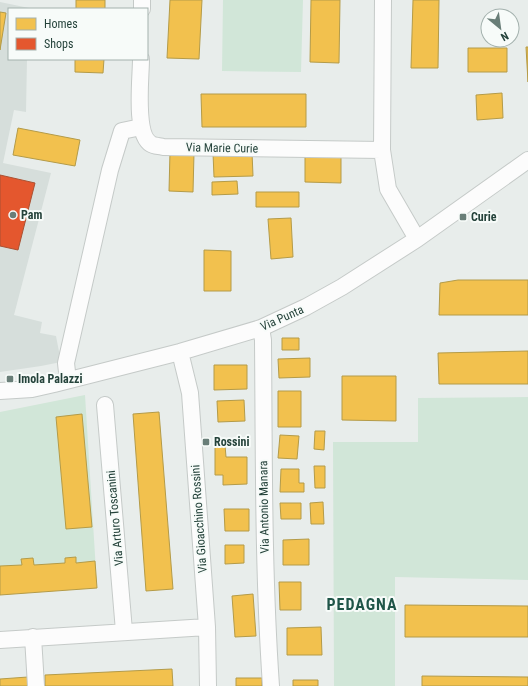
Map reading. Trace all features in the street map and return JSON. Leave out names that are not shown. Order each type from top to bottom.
[{"type":"street","points":[[383,0],[382,150],[388,189],[417,239]]},
{"type":"street","name":"Via Marie Curie","points":[[141,60],[141,127],[145,138],[152,145],[163,147],[382,150]]},
{"type":"street","points":[[67,372],[66,363],[110,170],[116,150],[122,131],[141,127]]},
{"type":"street","name":"Via Punta","points":[[0,391],[42,387],[180,352],[261,328],[306,307],[342,287],[417,239],[528,160]]},
{"type":"street","name":"Via Antonio Manara","points":[[261,328],[263,340],[264,535],[267,630],[271,686]]},
{"type":"street","name":"Via Gioacchino Rossini","points":[[180,352],[190,393],[207,627],[208,686]]},
{"type":"street","name":"Via Arturo Toscanini","points":[[105,405],[124,631]]},
{"type":"street","points":[[0,640],[124,631],[207,627]]},
{"type":"street","points":[[33,638],[36,686]]},
{"type":"shaded area","points":[[0,2],[29,8],[8,8],[8,60],[27,60],[26,112],[14,110],[3,163],[51,173],[14,315],[42,322],[40,333],[56,336],[61,362],[0,372]]},
{"type":"green space","points":[[223,0],[303,0],[301,72],[222,71]]},
{"type":"green space","points":[[85,395],[96,571],[0,578],[0,412]]},
{"type":"green space","points":[[528,397],[528,580],[395,577],[395,686],[334,686],[333,442],[418,442],[418,398]]},
{"type":"building: Homes","points":[[76,0],[105,0],[105,8],[76,8]]},
{"type":"building: Homes","points":[[170,0],[202,0],[199,59],[167,58]]},
{"type":"building: Homes","points":[[311,0],[340,0],[339,63],[310,62]]},
{"type":"building: Homes","points":[[413,0],[439,0],[438,68],[411,68]]},
{"type":"building: Homes","points":[[0,12],[6,13],[0,50]]},
{"type":"building: Homes","points":[[526,47],[528,47],[528,82]]},
{"type":"building: Homes","points":[[468,48],[507,48],[507,72],[468,72]]},
{"type":"building: Homes","points":[[75,60],[104,60],[103,73],[75,72]]},
{"type":"building: Homes","points":[[502,93],[503,118],[477,120],[476,95]]},
{"type":"building: Homes","points":[[201,94],[306,94],[306,127],[202,127]]},
{"type":"building: Homes","points":[[18,128],[80,140],[75,166],[13,155]]},
{"type":"building: Homes","points":[[170,152],[194,153],[193,192],[169,191]]},
{"type":"building: Homes","points":[[252,152],[253,176],[214,177],[213,153]]},
{"type":"building: Homes","points":[[305,154],[341,155],[341,183],[305,182]]},
{"type":"building: Homes","points":[[237,181],[238,194],[212,195],[212,182]]},
{"type":"building: Homes","points":[[256,192],[299,192],[299,207],[256,207]]},
{"type":"building: Homes","points":[[291,218],[293,257],[271,259],[268,219]]},
{"type":"building: Homes","points":[[204,250],[231,251],[231,291],[204,291]]},
{"type":"building: Homes","points":[[458,280],[528,280],[528,315],[439,315],[440,283]]},
{"type":"building: Homes","points":[[282,338],[299,338],[299,350],[282,350]]},
{"type":"building: Homes","points":[[528,351],[528,384],[439,384],[438,353]]},
{"type":"building: Homes","points":[[310,358],[310,377],[279,378],[278,359]]},
{"type":"building: Homes","points":[[214,365],[247,365],[247,389],[214,390]]},
{"type":"building: Homes","points":[[342,376],[396,376],[396,421],[342,420]]},
{"type":"building: Homes","points":[[278,391],[301,391],[301,427],[278,427]]},
{"type":"building: Homes","points":[[244,400],[245,421],[218,422],[217,401]]},
{"type":"building: Homes","points":[[159,412],[173,589],[146,591],[133,414]]},
{"type":"building: Homes","points":[[82,414],[92,527],[66,529],[56,417]]},
{"type":"building: Homes","points":[[315,431],[325,431],[324,450],[314,449]]},
{"type":"building: Homes","points":[[280,435],[299,436],[297,459],[278,458]]},
{"type":"building: Homes","points":[[215,445],[225,445],[226,457],[247,457],[247,484],[223,485],[223,475],[215,475]]},
{"type":"building: Homes","points":[[314,466],[325,466],[325,488],[315,488]]},
{"type":"building: Homes","points":[[281,469],[299,469],[299,483],[304,483],[304,492],[280,492]]},
{"type":"building: Homes","points":[[323,502],[324,524],[311,524],[310,503]]},
{"type":"building: Homes","points":[[280,503],[301,503],[301,519],[281,519]]},
{"type":"building: Homes","points":[[224,509],[249,509],[249,531],[225,531]]},
{"type":"building: Homes","points":[[309,539],[309,565],[283,565],[283,540]]},
{"type":"building: Homes","points":[[225,545],[244,545],[244,563],[225,564]]},
{"type":"building: Homes","points":[[76,557],[76,563],[95,561],[97,588],[0,595],[0,566],[22,565],[21,559],[33,558],[34,565],[65,563],[65,558]]},
{"type":"building: Homes","points":[[279,582],[301,582],[301,610],[280,610]]},
{"type":"building: Homes","points":[[253,594],[256,636],[235,637],[232,596]]},
{"type":"building: Homes","points":[[405,605],[528,606],[528,637],[405,637]]},
{"type":"building: Homes","points":[[321,627],[322,655],[287,655],[287,628]]},
{"type":"building: Homes","points":[[172,669],[173,686],[45,686],[45,675]]},
{"type":"building: Homes","points":[[422,676],[528,677],[528,686],[422,686]]},
{"type":"building: Homes","points":[[28,677],[28,686],[0,686],[0,679]]},
{"type":"building: Homes","points":[[236,678],[262,678],[262,686],[236,686]]},
{"type":"building: Homes","points":[[293,680],[318,680],[318,686],[293,686]]},
{"type":"building: Shops","name":"Pam","points":[[0,175],[35,183],[18,250],[0,246]]},
{"type":"place","name":"Pam","points":[[13,215]]},
{"type":"place","name":"Curie","points":[[463,217]]},
{"type":"place","name":"Imola Palazzi","points":[[10,379]]},
{"type":"place","name":"Rossini","points":[[206,442]]},
{"type":"district","name":"PEDAGNA","points":[[362,604]]}]
